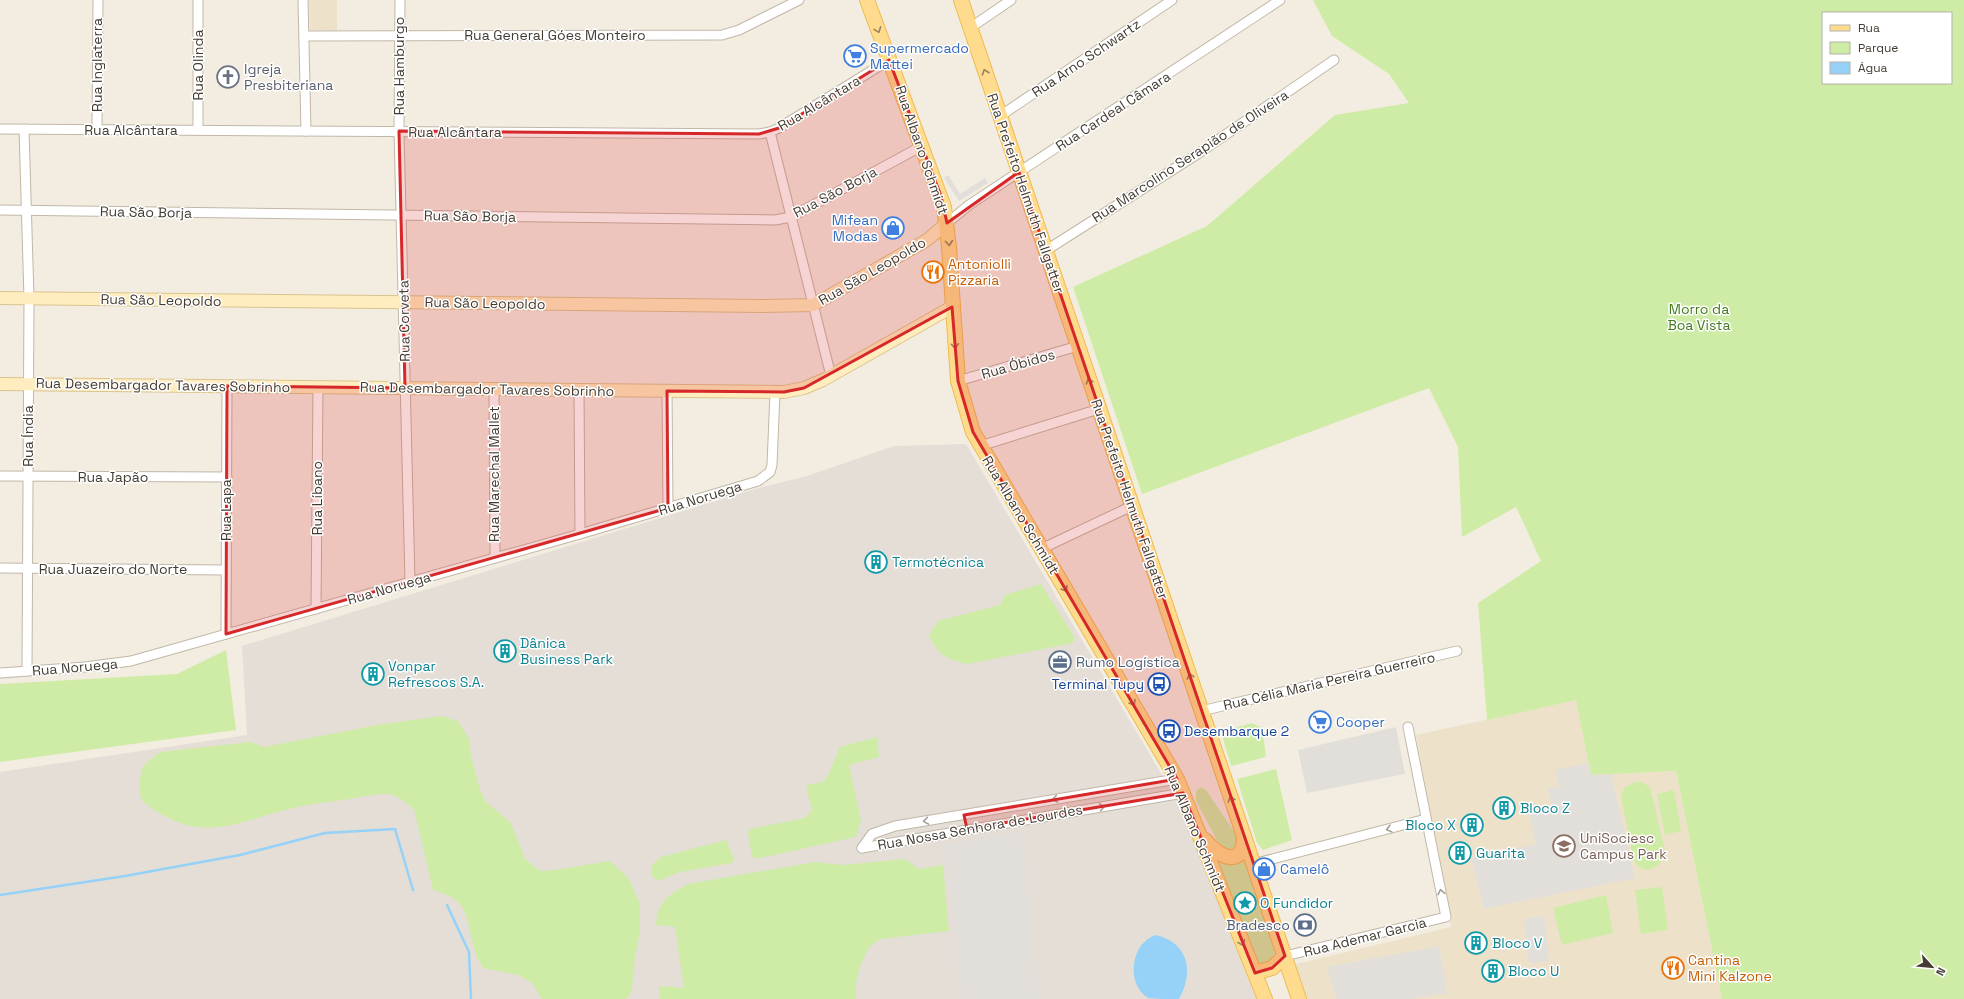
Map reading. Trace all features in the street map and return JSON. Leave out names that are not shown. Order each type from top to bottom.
[{"type":"main road","name":"Rua Albano Schmidt","points":[[866,0],[941,196],[947,223],[958,381],[967,416],[980,446],[1177,779],[1265,999]]},
{"type":"main road","name":"Rua Prefeito Helmuth Fallgatter","points":[[960,0],[1299,999]]},
{"type":"main road","points":[[1197,828],[1209,846],[1218,854],[1227,858],[1236,857],[1241,851],[1244,836]]},
{"type":"main road","points":[[1254,973],[1272,968],[1284,956]]},
{"type":"street","name":"Rua Inglaterra","points":[[97,129],[98,0]]},
{"type":"street","name":"Rua Olinda","points":[[198,0],[198,130]]},
{"type":"street","points":[[303,0],[306,131]]},
{"type":"street","name":"Rua Hamburgo","points":[[399,131],[400,0]]},
{"type":"street","name":"Rua General Góes Monteiro","points":[[304,36],[722,35],[739,30],[799,0]]},
{"type":"street","points":[[970,28],[1011,0]]},
{"type":"street","name":"Rua Arno Schwartz","points":[[1000,116],[1172,0]]},
{"type":"street","name":"Rua Cardeal Câmara","points":[[947,223],[969,205],[1280,0]]},
{"type":"street","name":"Rua Alcântara","points":[[0,129],[751,134],[770,132],[889,60]]},
{"type":"street","name":"Rua Marcolino Serapião de Oliveira","points":[[1045,251],[1204,149],[1334,60]]},
{"type":"street","name":"Rua Índia","points":[[24,129],[29,298],[27,671]]},
{"type":"street","name":"Rua Corveta","points":[[399,131],[410,582]]},
{"type":"street","points":[[770,132],[831,376]]},
{"type":"street","name":"Rua São Borja","points":[[0,210],[775,220],[791,217],[922,146]]},
{"type":"street","name":"Rua São Leopoldo","points":[[0,298],[763,306],[813,305],[927,240],[947,223]]},
{"type":"street","name":"Rua Desembargador Tavares Sobrinho","points":[[0,384],[775,392],[804,388],[831,376],[952,307]]},
{"type":"street","name":"Rua Óbidos","points":[[958,381],[1078,346]]},
{"type":"street","name":"Rua Lapa","points":[[226,634],[227,386]]},
{"type":"street","name":"Rua Líbano","points":[[316,609],[318,387]]},
{"type":"street","name":"Rua Marechal Mallet","points":[[494,389],[495,558]]},
{"type":"street","points":[[579,390],[580,534]]},
{"type":"street","points":[[667,391],[668,508]]},
{"type":"street","name":"Rua Noruega","points":[[0,673],[116,664],[580,534],[758,481],[770,472],[773,457],[775,392]]},
{"type":"street","points":[[980,446],[1099,409]]},
{"type":"street","name":"Rua Japão","points":[[0,476],[227,477]]},
{"type":"street","points":[[1041,549],[1132,506]]},
{"type":"street","name":"Rua Juazeiro do Norte","points":[[0,568],[226,570]]},
{"type":"street","name":"Rua Célia Maria Pereira Guerreiro","points":[[1201,711],[1457,651]]},
{"type":"street","points":[[1253,864],[1426,819],[1408,727]]},
{"type":"street","name":"Rua Nossa Senhora de Lourdes","points":[[1177,779],[895,826],[879,830],[872,834],[862,848],[1183,793]]},
{"type":"street","points":[[964,815],[967,829]]},
{"type":"street","name":"Rua Ademar Garcia","points":[[1284,956],[1446,917],[1426,819]]},
{"type":"highlighted area","points":[[889,60],[941,196],[947,223],[1019,172],[1285,956],[1272,968],[1255,973],[1183,793],[967,829],[964,815],[1177,779],[973,432],[958,381],[952,307],[804,388],[784,392],[667,391],[668,508],[226,634],[227,386],[405,388],[399,131],[759,134],[779,128]]},
{"type":"shaded area","points":[[309,0],[337,0],[337,30],[310,30]]},
{"type":"shaded area","points":[[948,175],[960,194],[985,178],[988,183],[959,201],[944,178]]},
{"type":"shaded area","points":[[966,444],[1178,802],[1256,999],[0,999],[0,772],[247,735],[242,646],[755,489],[807,476],[894,446]]},
{"type":"shaded area","name":"UniSociesc Campus Park","points":[[1576,700],[1591,775],[1676,771],[1722,999],[1304,999],[1292,965],[1451,927],[1416,735]]},
{"type":"shaded area","points":[[1396,727],[1405,774],[1307,793],[1298,750]]},
{"type":"shaded area","points":[[1588,763],[1591,775],[1611,774],[1635,878],[1484,909],[1471,858],[1536,844],[1529,814],[1552,808],[1548,789],[1559,786],[1555,770]]},
{"type":"shaded area","points":[[1021,831],[1039,999],[962,999],[945,846]]},
{"type":"shaded area","points":[[1544,916],[1549,961],[1529,963],[1524,919]]},
{"type":"shaded area","points":[[1439,946],[1447,993],[1411,999],[1336,999],[1327,967]]},
{"type":"green space","name":"Morro da Boa Vista","points":[[1313,0],[1964,0],[1964,999],[1722,999],[1676,771],[1591,775],[1576,700],[1487,720],[1478,603],[1541,561],[1516,507],[1462,537],[1458,447],[1429,388],[1142,494],[1073,287],[1207,226],[1335,115],[1409,103],[1389,74],[1332,36]]},
{"type":"green space","points":[[1041,584],[1075,638],[1073,643],[968,664],[944,656],[936,648],[929,635],[938,621],[1000,605],[1005,595]]},
{"type":"green space","points":[[226,650],[236,730],[0,762],[0,684],[177,674]]},
{"type":"green space","points":[[441,716],[458,721],[469,739],[471,756],[480,790],[486,802],[511,823],[525,859],[540,871],[610,861],[629,879],[640,904],[640,931],[635,957],[632,988],[629,997],[625,999],[542,999],[532,983],[518,975],[483,968],[476,955],[468,921],[461,906],[455,899],[446,894],[433,890],[414,809],[395,796],[379,794],[311,804],[248,821],[213,827],[196,827],[179,823],[161,814],[141,800],[139,782],[143,766],[160,752],[250,742],[264,747],[377,725]]},
{"type":"green space","points":[[1252,723],[1262,728],[1266,756],[1231,766],[1221,732]]},
{"type":"green space","points":[[877,737],[879,757],[849,765],[861,820],[856,837],[755,859],[752,856],[748,834],[750,829],[805,818],[812,811],[806,785],[823,782],[828,775],[840,747]]},
{"type":"green space","points":[[1276,769],[1292,840],[1263,850],[1257,843],[1237,779]]},
{"type":"green space","points":[[1635,782],[1642,782],[1650,787],[1665,851],[1659,864],[1654,868],[1646,870],[1639,867],[1634,861],[1621,797],[1624,788]]},
{"type":"green space","points":[[1201,787],[1206,790],[1237,836],[1238,845],[1234,849],[1226,850],[1220,846],[1196,801],[1196,791]]},
{"type":"green space","points":[[1674,790],[1681,831],[1665,835],[1657,794]]},
{"type":"green space","points":[[726,840],[734,859],[732,863],[680,872],[658,881],[651,875],[652,865],[661,857]]},
{"type":"green space","points":[[1244,853],[1275,952],[1272,962],[1258,965],[1213,856]]},
{"type":"green space","points":[[905,859],[919,869],[943,865],[949,931],[880,939],[869,947],[860,966],[856,983],[856,999],[660,999],[659,986],[684,988],[675,927],[656,925],[657,917],[665,900],[670,895],[688,884],[815,862],[843,865]]},
{"type":"green space","points":[[1662,887],[1668,930],[1641,934],[1635,890]]},
{"type":"green space","points":[[1606,895],[1613,933],[1562,945],[1553,908]]},
{"type":"water","points":[[1156,935],[1167,939],[1176,945],[1186,960],[1186,979],[1184,989],[1179,999],[1148,998],[1141,992],[1136,983],[1134,964],[1136,954],[1148,939]]},
{"type":"waterway","points":[[0,895],[125,876],[240,855],[325,833],[395,829],[413,890]]},
{"type":"waterway","points":[[447,905],[469,952],[471,999]]},
{"type":"place","name":"Supermercado Mattei","points":[[855,56]]},
{"type":"place","name":"Igreja Presbiteriana","points":[[228,77]]},
{"type":"place","name":"Mifean Modas","points":[[893,228]]},
{"type":"place","name":"Antoniolli Pizzaria","points":[[933,272]]},
{"type":"place","name":"Termotécnica","points":[[876,562]]},
{"type":"place","name":"Dânica Business Park","points":[[505,651]]},
{"type":"place","name":"Rumo Logística","points":[[1060,662]]},
{"type":"place","name":"Vonpar Refrescos S.A.","points":[[373,674]]},
{"type":"place","name":"Terminal Tupy","points":[[1159,684]]},
{"type":"place","name":"Cooper","points":[[1320,722]]},
{"type":"place","name":"Desembarque 2","points":[[1169,731]]},
{"type":"place","name":"Bloco Z","points":[[1504,808]]},
{"type":"place","name":"Bloco X","points":[[1472,825]]},
{"type":"place","name":"UniSociesc Campus Park","points":[[1564,846]]},
{"type":"place","name":"Guarita","points":[[1460,853]]},
{"type":"place","name":"Camelô","points":[[1264,869]]},
{"type":"place","name":"O Fundidor","points":[[1245,903]]},
{"type":"place","name":"Bradesco","points":[[1305,925]]},
{"type":"place","name":"Bloco V","points":[[1476,943]]},
{"type":"place","name":"Cantina Mini Kalzone","points":[[1673,968]]},
{"type":"place","name":"Bloco U","points":[[1493,971]]}]
